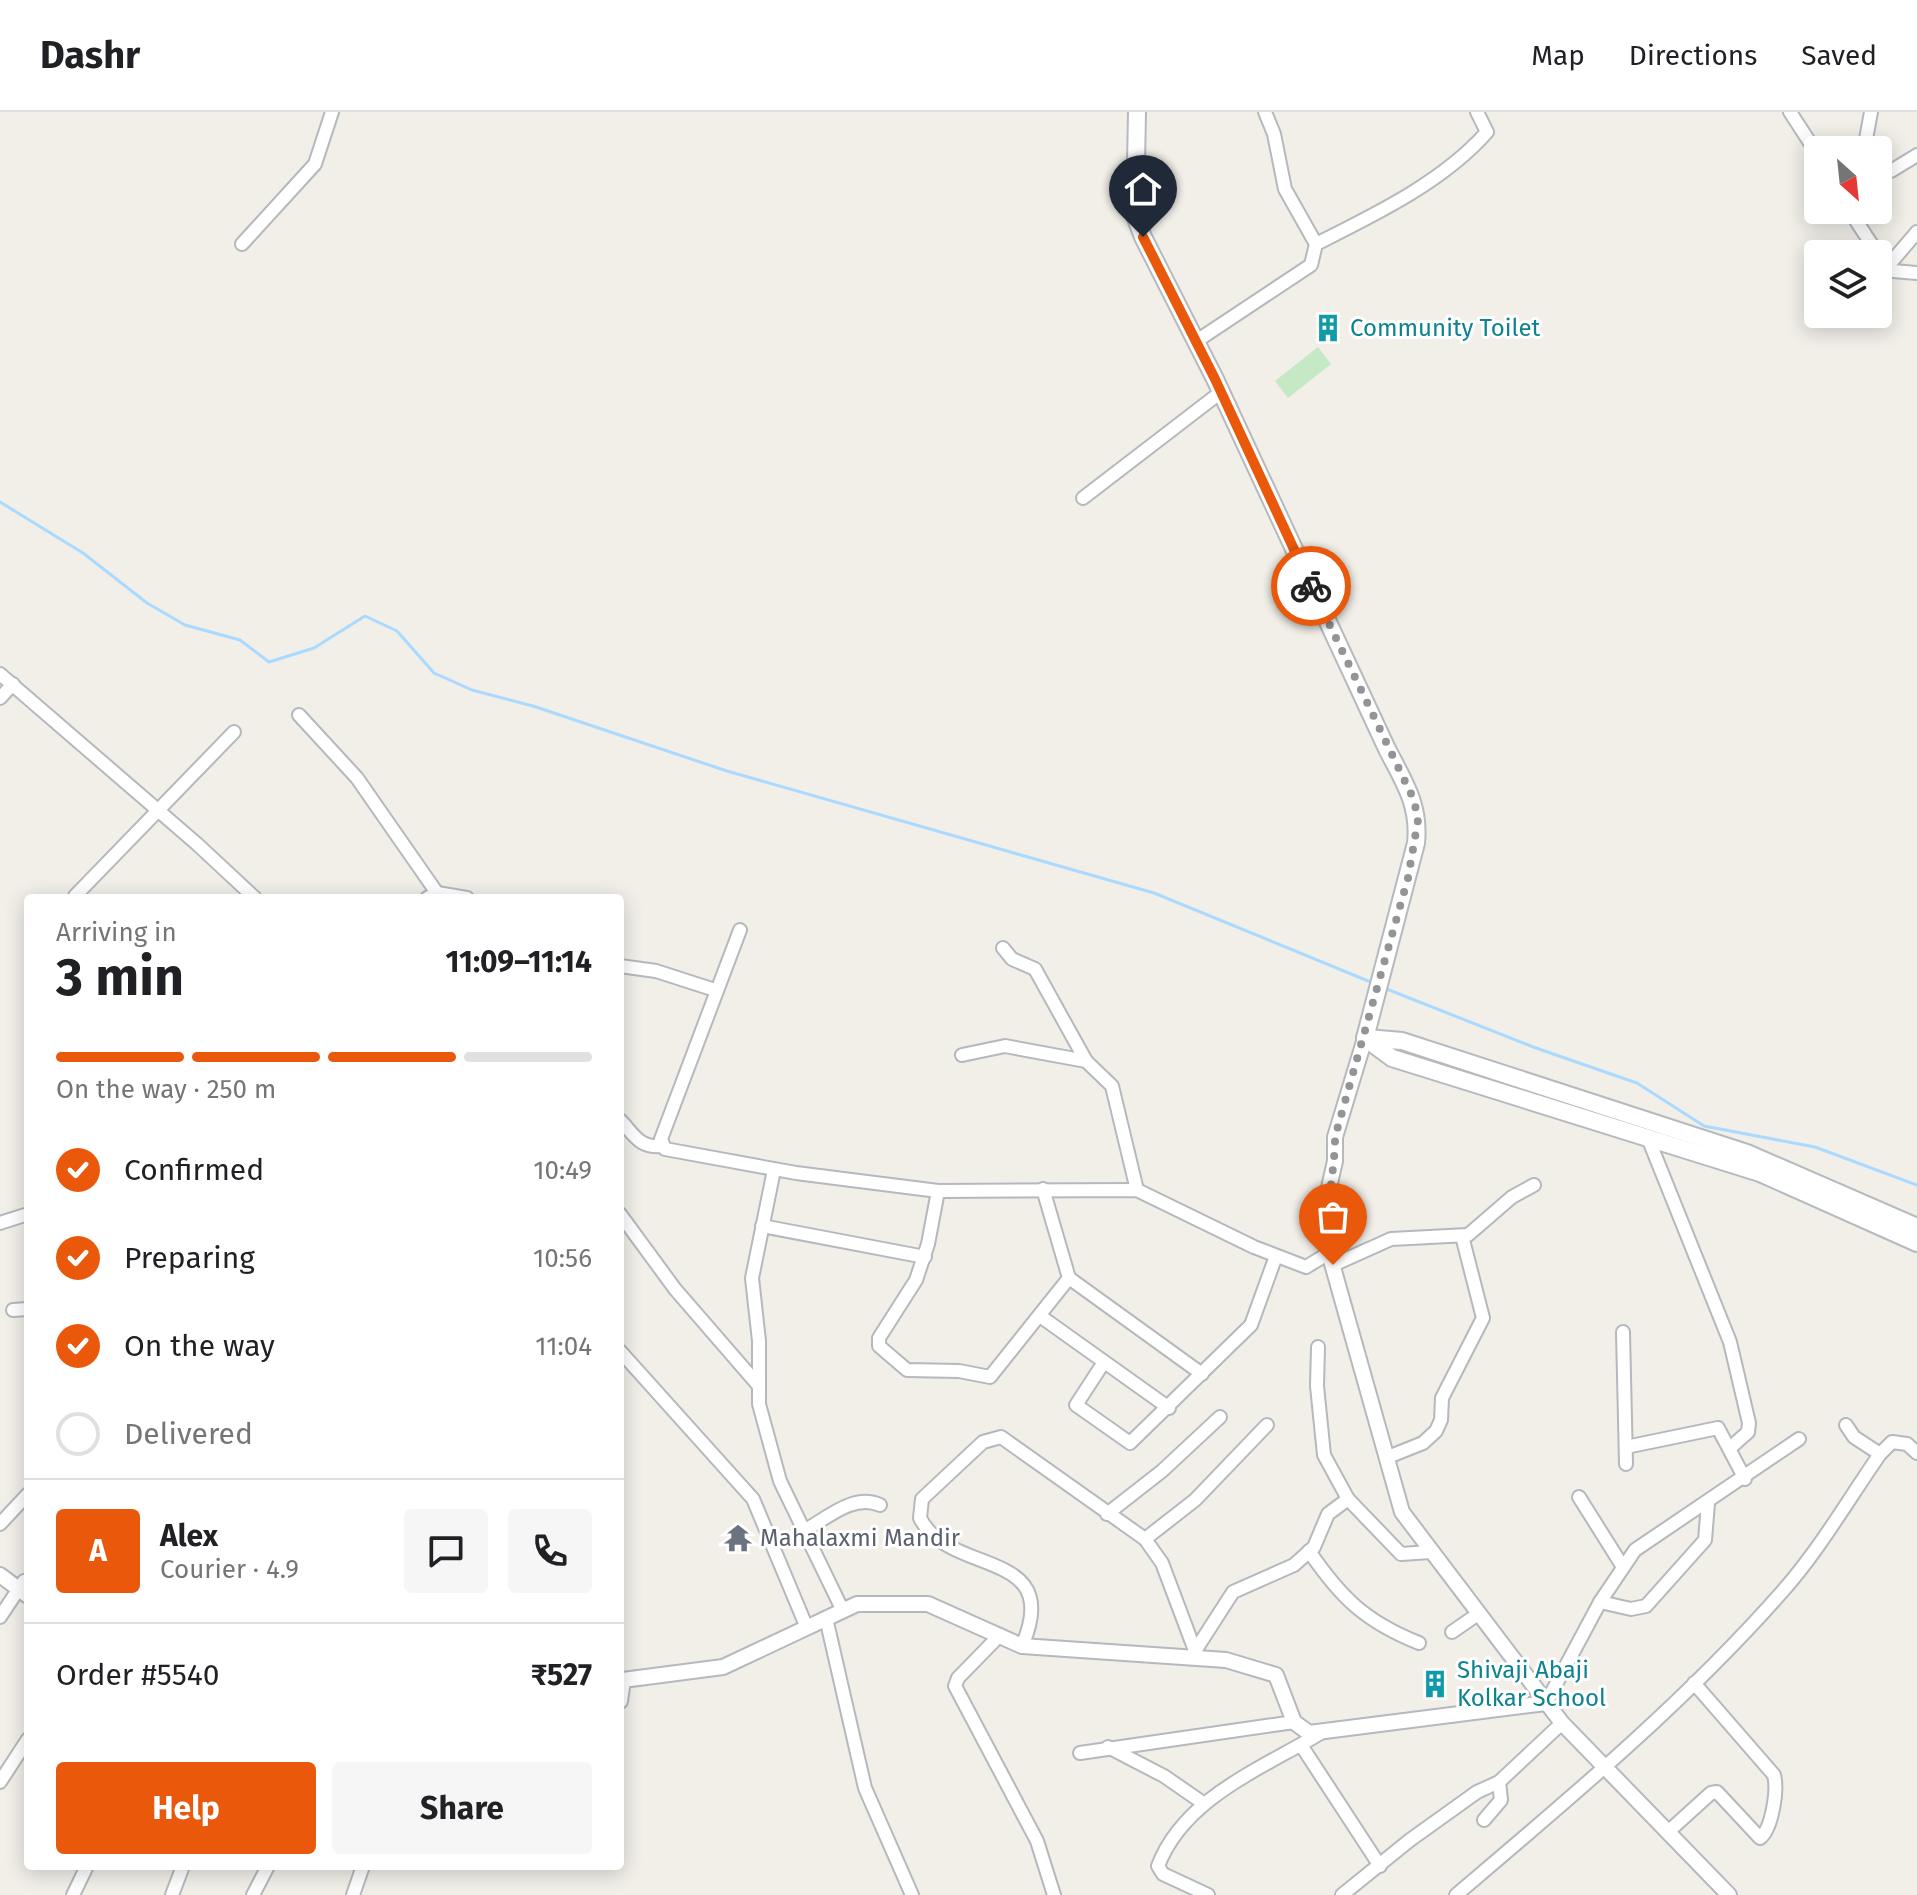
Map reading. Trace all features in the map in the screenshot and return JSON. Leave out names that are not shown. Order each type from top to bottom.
[{"type":"main road","points":[[1137,112],[1135,216],[1414,800],[1418,820],[1416,843],[1365,1038]]},
{"type":"main road","points":[[1365,1038],[1392,1058],[1760,1173],[1917,1243]]},
{"type":"main road","points":[[1365,1038],[1402,1041],[1747,1153],[1917,1227]]},
{"type":"street","points":[[242,244],[315,164],[332,112]]},
{"type":"street","points":[[1195,342],[1311,265],[1316,244],[1285,189],[1274,134],[1265,112]]},
{"type":"street","points":[[1316,244],[1410,191],[1470,151],[1487,132],[1477,112]]},
{"type":"street","points":[[1790,112],[1806,136]]},
{"type":"street","points":[[1867,136],[1871,112]]},
{"type":"street","points":[[1892,170],[1917,155]]},
{"type":"street","points":[[1892,261],[1917,232]]},
{"type":"street","points":[[1892,270],[1899,273],[1917,273]]},
{"type":"street","points":[[1083,498],[1221,392]]},
{"type":"street","points":[[0,674],[158,809],[251,894]]},
{"type":"street","points":[[0,698],[13,684]]},
{"type":"street","points":[[299,715],[357,778],[431,894]]},
{"type":"street","points":[[77,894],[234,732]]},
{"type":"street","points":[[662,1146],[661,1139],[740,930]]},
{"type":"street","points":[[1003,948],[1012,959],[1035,969],[1086,1061],[1104,1076],[1118,1101],[1137,1190]]},
{"type":"street","points":[[624,967],[656,971],[715,990]]},
{"type":"street","points":[[1365,1038],[1335,1137],[1335,1161],[1328,1192],[1331,1259],[1402,1512],[1562,1723],[1729,1895]]},
{"type":"street","points":[[962,1055],[1005,1046],[1086,1061]]},
{"type":"street","points":[[624,1125],[637,1141],[651,1147],[662,1146],[670,1151],[774,1170],[938,1191],[1137,1190],[1276,1256],[1306,1267],[1391,1239],[1462,1236],[1474,1231],[1512,1197],[1534,1185]]},
{"type":"street","points":[[1648,1138],[1730,1342],[1749,1423],[1748,1432],[1730,1448]]},
{"type":"street","points":[[774,1170],[752,1278],[766,1439],[780,1481],[843,1611]]},
{"type":"street","points":[[1043,1189],[1069,1278],[1202,1374]]},
{"type":"street","points":[[938,1191],[925,1257],[916,1280],[879,1338],[881,1351],[907,1370],[959,1371],[990,1377],[1069,1278]]},
{"type":"street","points":[[0,1223],[24,1215]]},
{"type":"street","points":[[624,1219],[675,1289],[759,1386]]},
{"type":"street","points":[[762,1226],[925,1257]]},
{"type":"street","points":[[1388,1457],[1423,1443],[1436,1431],[1441,1420],[1442,1398],[1483,1318],[1462,1236]]},
{"type":"street","points":[[1104,1362],[1076,1405],[1127,1443],[1169,1408],[1251,1325],[1276,1256]]},
{"type":"street","points":[[13,1310],[24,1309]]},
{"type":"street","points":[[1040,1316],[1169,1408]]},
{"type":"street","points":[[1623,1332],[1626,1464]]},
{"type":"street","points":[[1318,1347],[1317,1386],[1324,1455],[1348,1499],[1401,1554],[1430,1552]]},
{"type":"street","points":[[624,1355],[753,1499],[807,1628]]},
{"type":"street","points":[[1107,1514],[1220,1417]]},
{"type":"street","points":[[1145,1539],[1195,1500],[1267,1425]]},
{"type":"street","points":[[1846,1425],[1854,1437],[1880,1454]]},
{"type":"street","points":[[1626,1447],[1713,1428],[1722,1431],[1745,1479]]},
{"type":"street","points":[[1022,1646],[1034,1613],[1028,1591],[1003,1568],[936,1539],[920,1518],[922,1499],[983,1442],[995,1436],[1145,1539],[1162,1563],[1196,1655]]},
{"type":"street","points":[[1546,1703],[1600,1602],[1635,1550],[1745,1479],[1799,1439]]},
{"type":"street","points":[[1456,1895],[1606,1767],[1784,1591],[1880,1454],[1892,1442],[1907,1444],[1917,1453]]},
{"type":"street","points":[[1579,1497],[1623,1567]]},
{"type":"street","points":[[0,1524],[24,1498]]},
{"type":"street","points":[[1196,1655],[1233,1592],[1294,1565],[1309,1551],[1328,1514],[1348,1499]]},
{"type":"street","points":[[804,1531],[855,1502],[870,1500],[880,1505]]},
{"type":"street","points":[[1600,1602],[1631,1609],[1646,1606],[1705,1540],[1708,1503]]},
{"type":"street","points":[[1309,1551],[1339,1595],[1376,1624],[1419,1643]]},
{"type":"street","points":[[0,1564],[24,1586]]},
{"type":"street","points":[[0,1575],[24,1587]]},
{"type":"street","points":[[0,1617],[24,1588]]},
{"type":"street","points":[[624,1680],[723,1667],[857,1604],[928,1604],[1022,1646],[1196,1655],[1226,1660],[1276,1675],[1294,1722],[1309,1733],[1546,1703]]},
{"type":"street","points":[[1452,1632],[1478,1614]]},
{"type":"street","points":[[826,1618],[865,1788],[912,1895]]},
{"type":"street","points":[[1000,1635],[958,1678],[955,1686],[1037,1841],[1054,1895]]},
{"type":"street","points":[[1669,1831],[1717,1792],[1760,1838],[1767,1830],[1775,1787],[1774,1775],[1694,1683]]},
{"type":"street","points":[[1080,1753],[1294,1722]]},
{"type":"street","points":[[1342,1895],[1477,1792],[1499,1782],[1562,1723]]},
{"type":"street","points":[[1208,1895],[1163,1874],[1158,1866],[1185,1823],[1203,1803],[1319,1734]]},
{"type":"street","points":[[0,1782],[24,1745]]},
{"type":"street","points":[[1301,1745],[1380,1866]]},
{"type":"street","points":[[1108,1747],[1164,1776],[1203,1803]]},
{"type":"street","points":[[1484,1820],[1501,1800],[1499,1782]]},
{"type":"street","points":[[73,1895],[85,1870]]},
{"type":"street","points":[[172,1895],[181,1870]]},
{"type":"street","points":[[253,1895],[266,1870]]},
{"type":"street","points":[[355,1894],[362,1870]]},
{"type":"green space","points":[[1318,347],[1331,364],[1288,398],[1275,381]]},
{"type":"waterway","points":[[0,502],[83,553],[147,603],[185,625],[240,640],[269,662],[314,648],[365,616],[397,631],[434,673],[472,690],[533,706],[727,771],[1154,893],[1373,983]]},
{"type":"waterway","points":[[1384,988],[1536,1048],[1637,1083],[1704,1126],[1815,1147],[1917,1185]]},
{"type":"way so far","points":[[1311,586],[1414,800],[1418,820],[1408,878],[1335,1137],[1335,1161],[1328,1192],[1329,1253],[1333,1265]]},
{"type":"place","name":"Community Toilet","points":[[1328,328]]},
{"type":"place","name":"Mahalaxmi Mandir","points":[[738,1538]]},
{"type":"place","name":"Shivaji Abaji Kolkar School","points":[[1435,1684]]},
{"type":"route","points":[[1143,237],[1215,379],[1311,586]]}]
